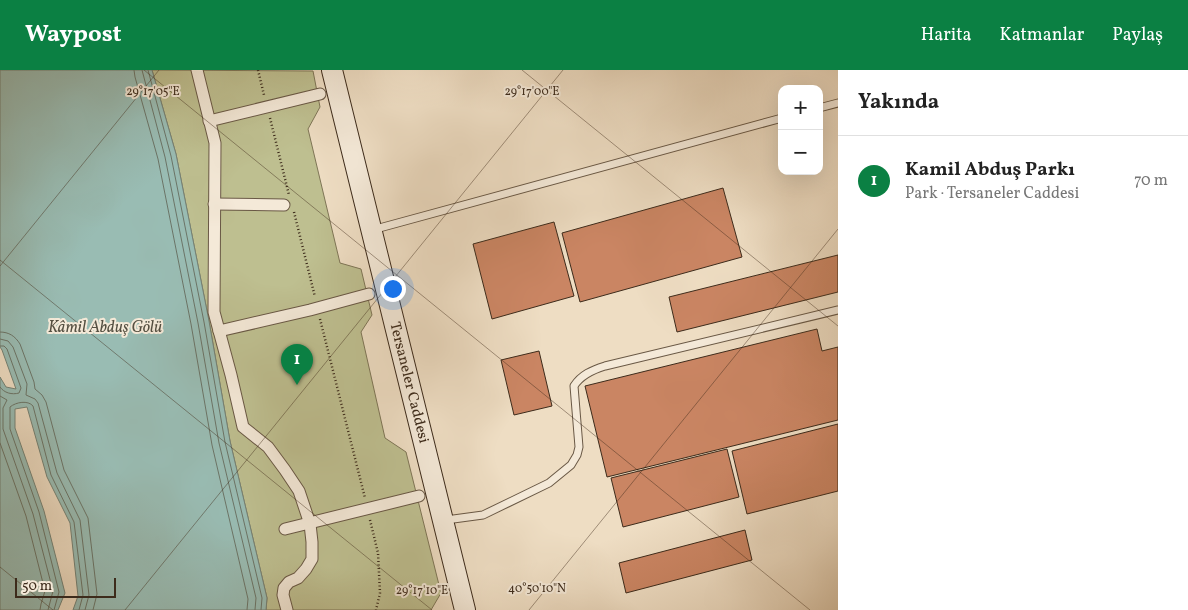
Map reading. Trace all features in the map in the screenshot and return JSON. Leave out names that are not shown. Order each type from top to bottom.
[{"type":"main road","name":"Tersaneler Caddesi","points":[[332,70],[465,610]]},
{"type":"street","points":[[197,70],[214,143],[214,312],[243,426],[268,447],[285,470],[299,491],[310,524],[312,559],[298,578],[289,582],[284,588],[283,595],[287,610]]},
{"type":"street","points":[[209,121],[320,94]]},
{"type":"street","points":[[214,204],[288,203]]},
{"type":"street","points":[[219,331],[369,294]]},
{"type":"street","points":[[285,529],[420,496]]},
{"type":"lane","points":[[823,107],[838,103]]},
{"type":"lane","points":[[371,230],[778,119]]},
{"type":"lane","points":[[443,520],[483,515],[548,483],[571,465],[579,447],[574,386],[578,380],[591,371],[838,310]]},
{"type":"path","points":[[258,70],[288,203]]},
{"type":"path","points":[[294,212],[378,554],[380,593],[376,610]]},
{"type":"green space","points":[[152,70],[313,71],[320,107],[308,129],[340,263],[361,269],[372,315],[361,332],[385,438],[406,452],[441,593],[431,610],[266,610],[267,598],[230,441],[209,321],[176,154]]},
{"type":"water","name":"Kâmil Abduş Gölü","points":[[0,70],[152,70],[176,154],[209,321],[230,441],[267,598],[266,610],[73,610],[78,596],[70,523],[47,477],[27,407],[15,409],[15,428],[44,511],[65,593],[58,610],[0,610],[0,377],[6,387],[16,389],[0,347]]},
{"type":"building","points":[[723,188],[742,257],[580,302],[562,233]]},
{"type":"building","points":[[554,222],[574,296],[492,319],[473,244]]},
{"type":"building","points":[[838,255],[838,292],[677,332],[669,297]]},
{"type":"building","points":[[817,329],[822,351],[838,347],[838,420],[607,477],[585,386]]},
{"type":"building","points":[[539,351],[552,406],[514,415],[501,360]]},
{"type":"building","points":[[838,424],[838,491],[747,514],[732,451]]},
{"type":"building","points":[[727,449],[739,497],[623,527],[611,478]]},
{"type":"building","points":[[745,530],[752,560],[626,593],[619,563]]},
{"type":"place","name":"Kamil Abduş Parkı","points":[[297,385]]}]
